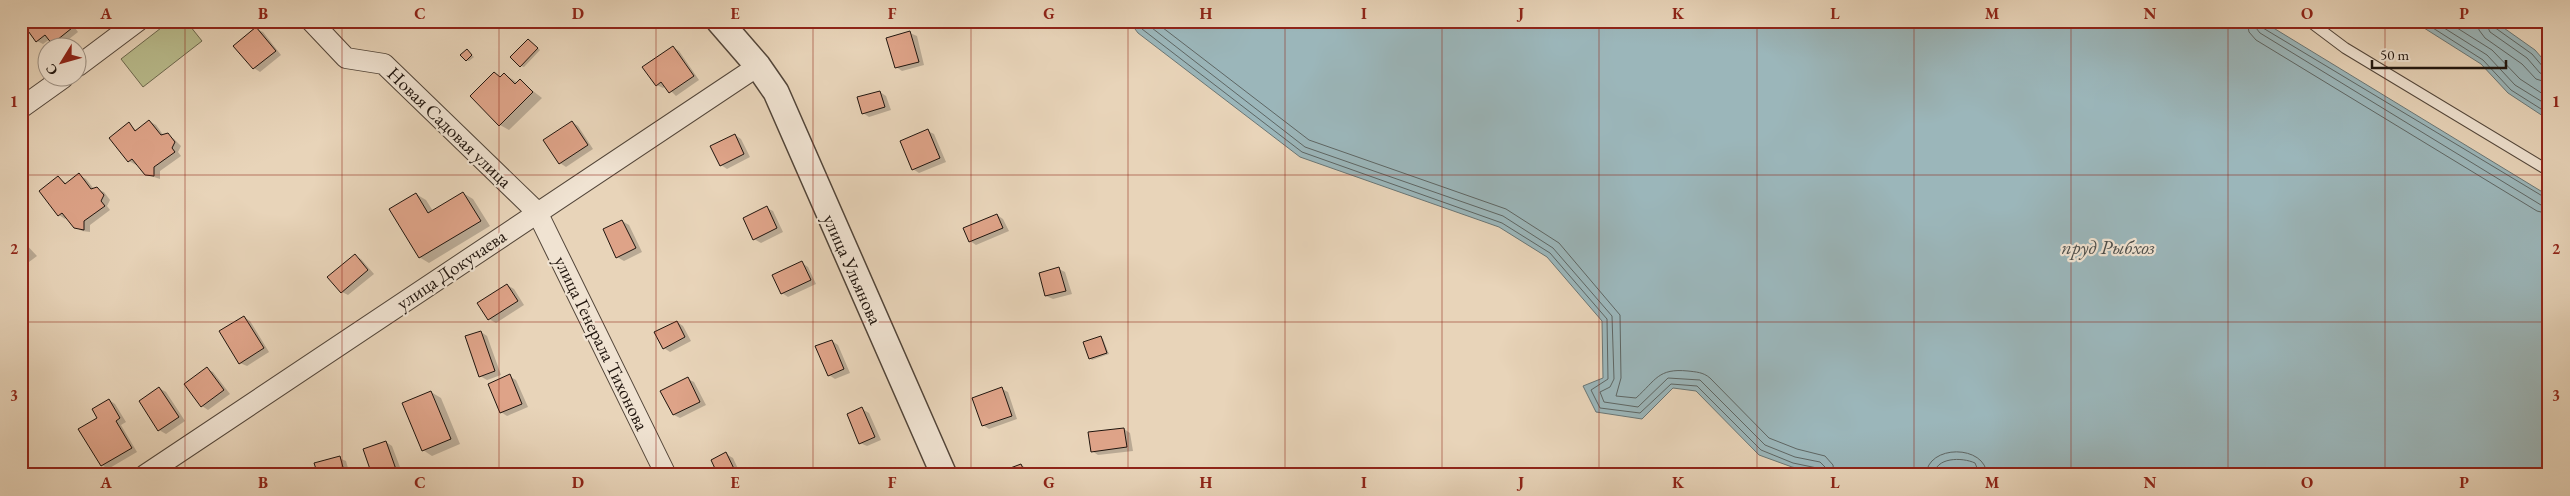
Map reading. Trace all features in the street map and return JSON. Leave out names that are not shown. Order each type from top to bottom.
[{"type":"street","points":[[88,58],[138,21]]},
{"type":"street","name":"Новая Садовая улица","points":[[311,21],[346,58],[384,64],[537,212]]},
{"type":"street","points":[[719,21],[758,66]]},
{"type":"street","name":"улица Докучаева","points":[[146,475],[758,66]]},
{"type":"street","name":"улица Ульянова","points":[[758,66],[776,92],[944,475]]},
{"type":"street","points":[[21,108],[49,88]]},
{"type":"street","name":"улица Генерала Тихонова","points":[[537,212],[666,475]]},
{"type":"lane","points":[[2309,21],[2345,48],[2549,171]]},
{"type":"green space","points":[[170,21],[186,21],[202,41],[143,87],[121,59]]},
{"type":"water","name":"пруд Рыбхоз","points":[[1129,21],[2262,21],[2549,196],[2549,475],[1981,475],[1961,471],[1917,475],[1827,475],[1792,467],[1759,455],[1696,391],[1673,388],[1642,419],[1596,412],[1583,386],[1603,378],[1602,321],[1547,257],[1499,227],[1300,157],[1138,33]]},
{"type":"water","points":[[2413,21],[2494,21],[2535,50],[2549,66],[2549,120],[2508,93],[2481,64]]},
{"type":"building","points":[[21,21],[67,21],[72,28],[60,38],[47,38],[45,35],[38,38],[36,42]]},
{"type":"building","points":[[256,27],[276,51],[253,69],[233,46]]},
{"type":"building","points":[[910,31],[919,62],[895,68],[886,38]]},
{"type":"building","points":[[528,39],[538,48],[520,67],[510,57]]},
{"type":"building","points":[[673,46],[694,76],[669,93],[661,82],[656,86],[642,67]]},
{"type":"building","points":[[467,49],[472,55],[466,61],[460,55]]},
{"type":"building","points":[[494,72],[500,77],[504,73],[515,84],[520,79],[533,92],[499,126],[470,96]]},
{"type":"building","points":[[880,91],[885,107],[862,114],[857,97]]},
{"type":"building","points":[[149,120],[161,135],[168,133],[175,142],[172,148],[175,152],[154,167],[154,176],[145,175],[132,159],[128,162],[109,138],[129,122],[135,131]]},
{"type":"building","points":[[572,121],[588,145],[559,164],[543,140]]},
{"type":"building","points":[[928,129],[940,158],[912,170],[900,141]]},
{"type":"building","points":[[735,134],[744,154],[720,166],[710,146]]},
{"type":"building","points":[[79,173],[91,189],[97,187],[104,195],[101,201],[105,206],[84,221],[84,230],[74,228],[62,213],[58,216],[39,191],[58,176],[65,184]]},
{"type":"building","points":[[463,192],[481,221],[419,258],[389,209],[416,193],[428,213]]},
{"type":"building","points":[[767,206],[777,228],[753,240],[743,218]]},
{"type":"building","points":[[997,214],[1003,228],[969,242],[963,228]]},
{"type":"building","points":[[622,220],[636,248],[616,258],[603,229]]},
{"type":"building","points":[[21,241],[28,250],[21,256]]},
{"type":"building","points":[[355,254],[368,270],[341,293],[327,277]]},
{"type":"building","points":[[802,261],[811,280],[781,294],[772,275]]},
{"type":"building","points":[[1059,267],[1066,291],[1045,296],[1039,273]]},
{"type":"building","points":[[507,284],[518,301],[488,320],[477,303]]},
{"type":"building","points":[[244,316],[264,348],[239,364],[219,331]]},
{"type":"building","points":[[677,321],[685,337],[663,349],[654,332]]},
{"type":"building","points":[[481,331],[495,371],[479,377],[465,336]]},
{"type":"building","points":[[1101,336],[1107,353],[1089,359],[1083,342]]},
{"type":"building","points":[[832,340],[844,369],[828,376],[815,346]]},
{"type":"building","points":[[207,367],[224,390],[201,407],[184,384]]},
{"type":"building","points":[[510,374],[522,404],[500,413],[488,384]]},
{"type":"building","points":[[688,377],[700,402],[673,415],[660,391]]},
{"type":"building","points":[[159,387],[179,417],[158,431],[139,401]]},
{"type":"building","points":[[1002,387],[1012,416],[982,426],[972,398]]},
{"type":"building","points":[[431,391],[451,439],[422,451],[402,403]]},
{"type":"building","points":[[109,399],[120,418],[116,421],[132,448],[101,466],[78,429],[97,418],[92,409]]},
{"type":"building","points":[[862,407],[875,437],[859,444],[847,414]]},
{"type":"building","points":[[1124,428],[1127,447],[1091,452],[1088,432]]},
{"type":"building","points":[[386,441],[398,475],[372,475],[363,449]]},
{"type":"building","points":[[726,452],[737,475],[718,475],[711,460]]},
{"type":"building","points":[[340,456],[345,475],[318,475],[314,463]]},
{"type":"building","points":[[1021,464],[1026,475],[1006,475],[1005,470]]}]
